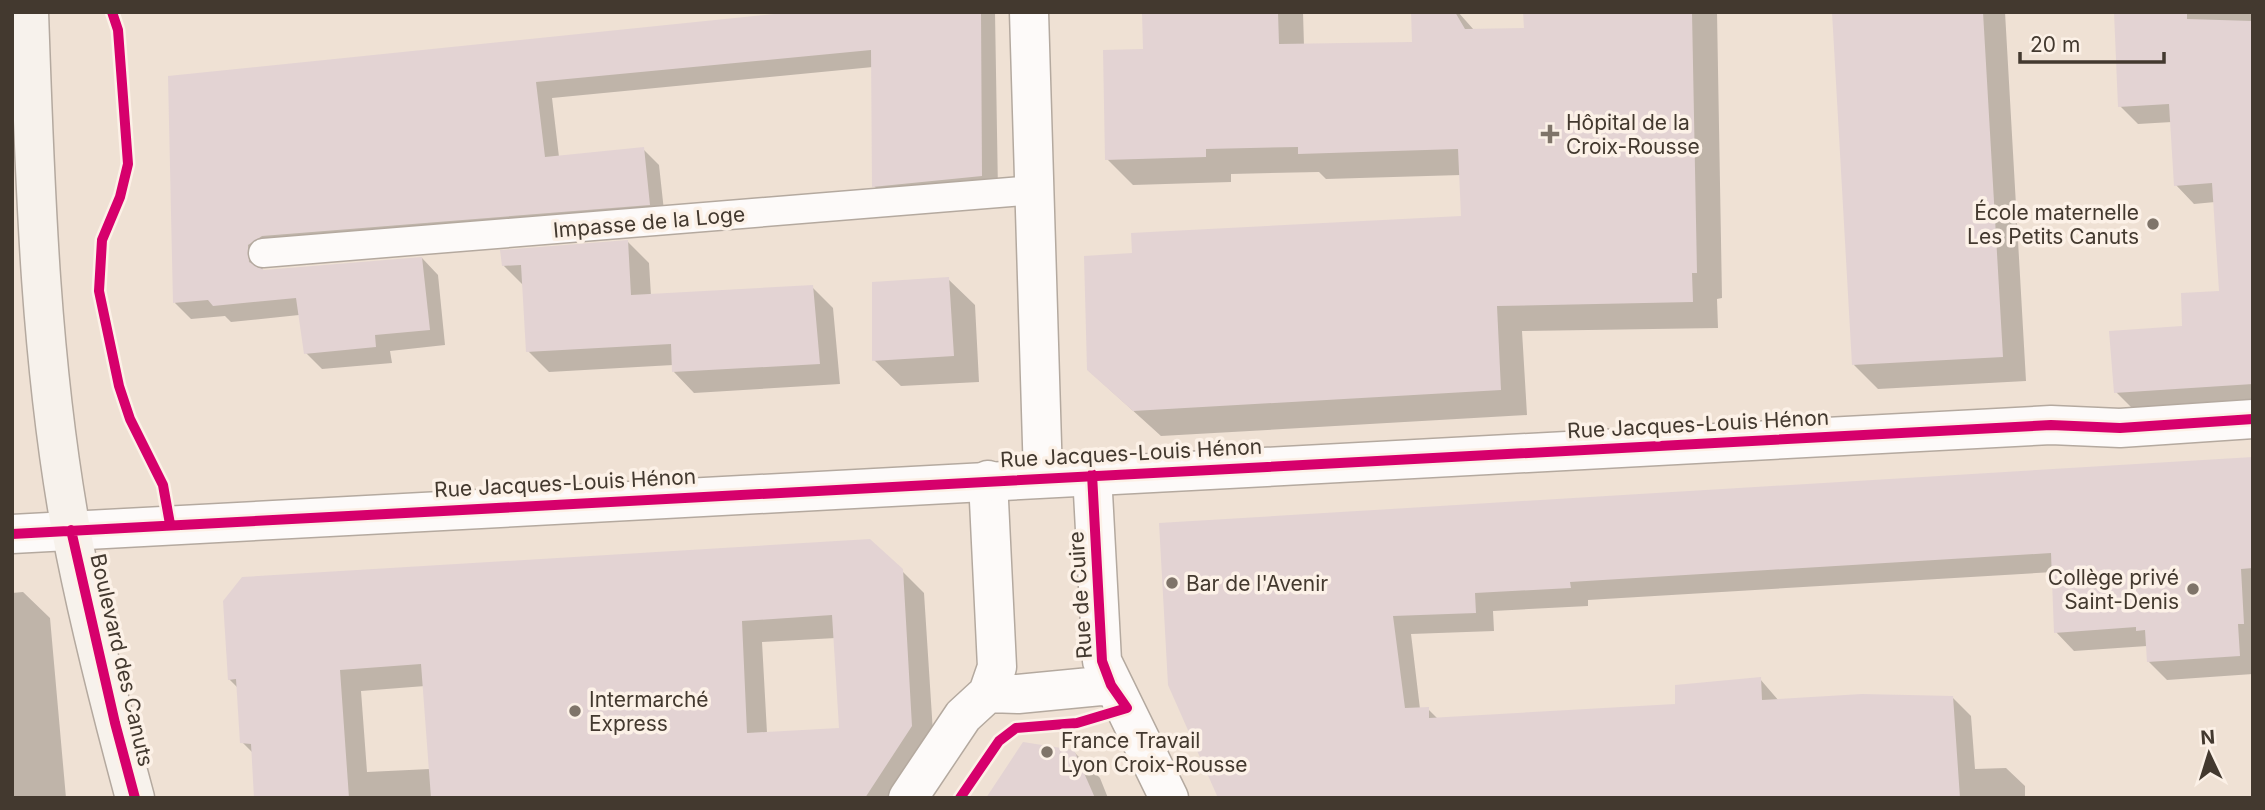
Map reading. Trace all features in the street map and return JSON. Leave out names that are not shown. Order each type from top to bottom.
[{"type":"main road","name":"Boulevard des Canuts","points":[[29,12],[42,299],[71,530],[135,798]]},
{"type":"street","points":[[1029,12],[1043,477]]},
{"type":"street","name":"Rue Jacques-Louis Hénon","points":[[12,534],[1092,474],[2051,425],[2120,428],[2253,419]]},
{"type":"street","name":"Rue de Cuire","points":[[1092,474],[1102,661],[1111,685],[1127,708],[1169,798]]},
{"type":"street","points":[[908,798],[963,716],[988,693],[998,667],[988,480]]},
{"type":"street","points":[[988,693],[1041,693],[1111,685]]},
{"type":"lane","name":"Impasse de la Loge","points":[[263,253],[1035,190]]},
{"type":"building","points":[[794,12],[981,12],[982,176],[872,187],[871,50],[536,82],[545,157],[644,147],[650,205],[262,236],[248,245],[249,262],[264,270],[422,257],[430,330],[375,335],[376,347],[304,354],[296,298],[213,306],[208,300],[173,303],[168,76]]},
{"type":"building","points":[[1142,12],[1278,12],[1279,44],[1412,42],[1411,12],[1455,12],[1465,29],[1524,28],[1523,12],[1692,12],[1697,273],[1692,273],[1693,302],[1497,306],[1501,390],[1133,411],[1087,370],[1084,256],[1132,253],[1131,233],[1461,216],[1458,149],[1298,154],[1298,147],[1206,149],[1206,157],[1105,160],[1103,50],[1143,49]]},
{"type":"building","points":[[1832,12],[1983,12],[2003,357],[1852,365]]},
{"type":"building","points":[[2114,12],[2187,12],[2187,19],[2253,21],[2253,384],[2114,393],[2109,331],[2182,326],[2181,293],[2219,291],[2212,183],[2174,186],[2169,104],[2118,107]]},
{"type":"building","points":[[628,240],[631,295],[813,285],[820,364],[672,372],[671,344],[526,352],[521,265],[502,266],[500,250]]},
{"type":"building","points":[[949,277],[954,356],[872,361],[872,282]]},
{"type":"building","points":[[2253,457],[2253,568],[2241,569],[2244,624],[2238,624],[2240,656],[2147,662],[2145,630],[2136,631],[2136,627],[2054,633],[2051,553],[1570,582],[1571,588],[1475,593],[1476,613],[1393,616],[1405,708],[1429,707],[1429,718],[1675,704],[1675,685],[1761,677],[1762,700],[1862,694],[1953,696],[1960,798],[1218,798],[1168,685],[1159,523]]},
{"type":"building","points":[[870,539],[903,569],[912,726],[865,798],[431,798],[421,664],[340,670],[349,798],[254,798],[251,744],[240,743],[236,679],[228,680],[223,601],[242,577]],"holes":[[[832,615],[839,728],[747,733],[742,621]]]},
{"type":"building","points":[[1023,742],[1074,750],[1095,798],[986,798]]},
{"type":"cycle path","points":[[112,12],[118,30],[128,164],[120,197],[102,240],[99,291],[119,386],[130,419],[163,485],[170,524]]},
{"type":"cycle path","points":[[12,534],[2051,425],[2120,428],[2253,419]]},
{"type":"cycle path","points":[[960,798],[999,741],[1016,728],[1077,723],[1127,708],[1111,685],[1102,661],[1092,474]]},
{"type":"cycle path","points":[[71,530],[135,798]]},
{"type":"place","name":"Hôpital de la Croix-Rousse","points":[[1550,134]]},
{"type":"place","name":"École maternelle Les Petits Canuts","points":[[2153,224]]},
{"type":"place","name":"Bar de l'Avenir","points":[[1172,583]]},
{"type":"place","name":"Collège privé Saint-Denis","points":[[2193,589]]},
{"type":"place","name":"Intermarché Express","points":[[575,711]]},
{"type":"place","name":"France Travail Lyon Croix-Rousse","points":[[1047,752]]}]
